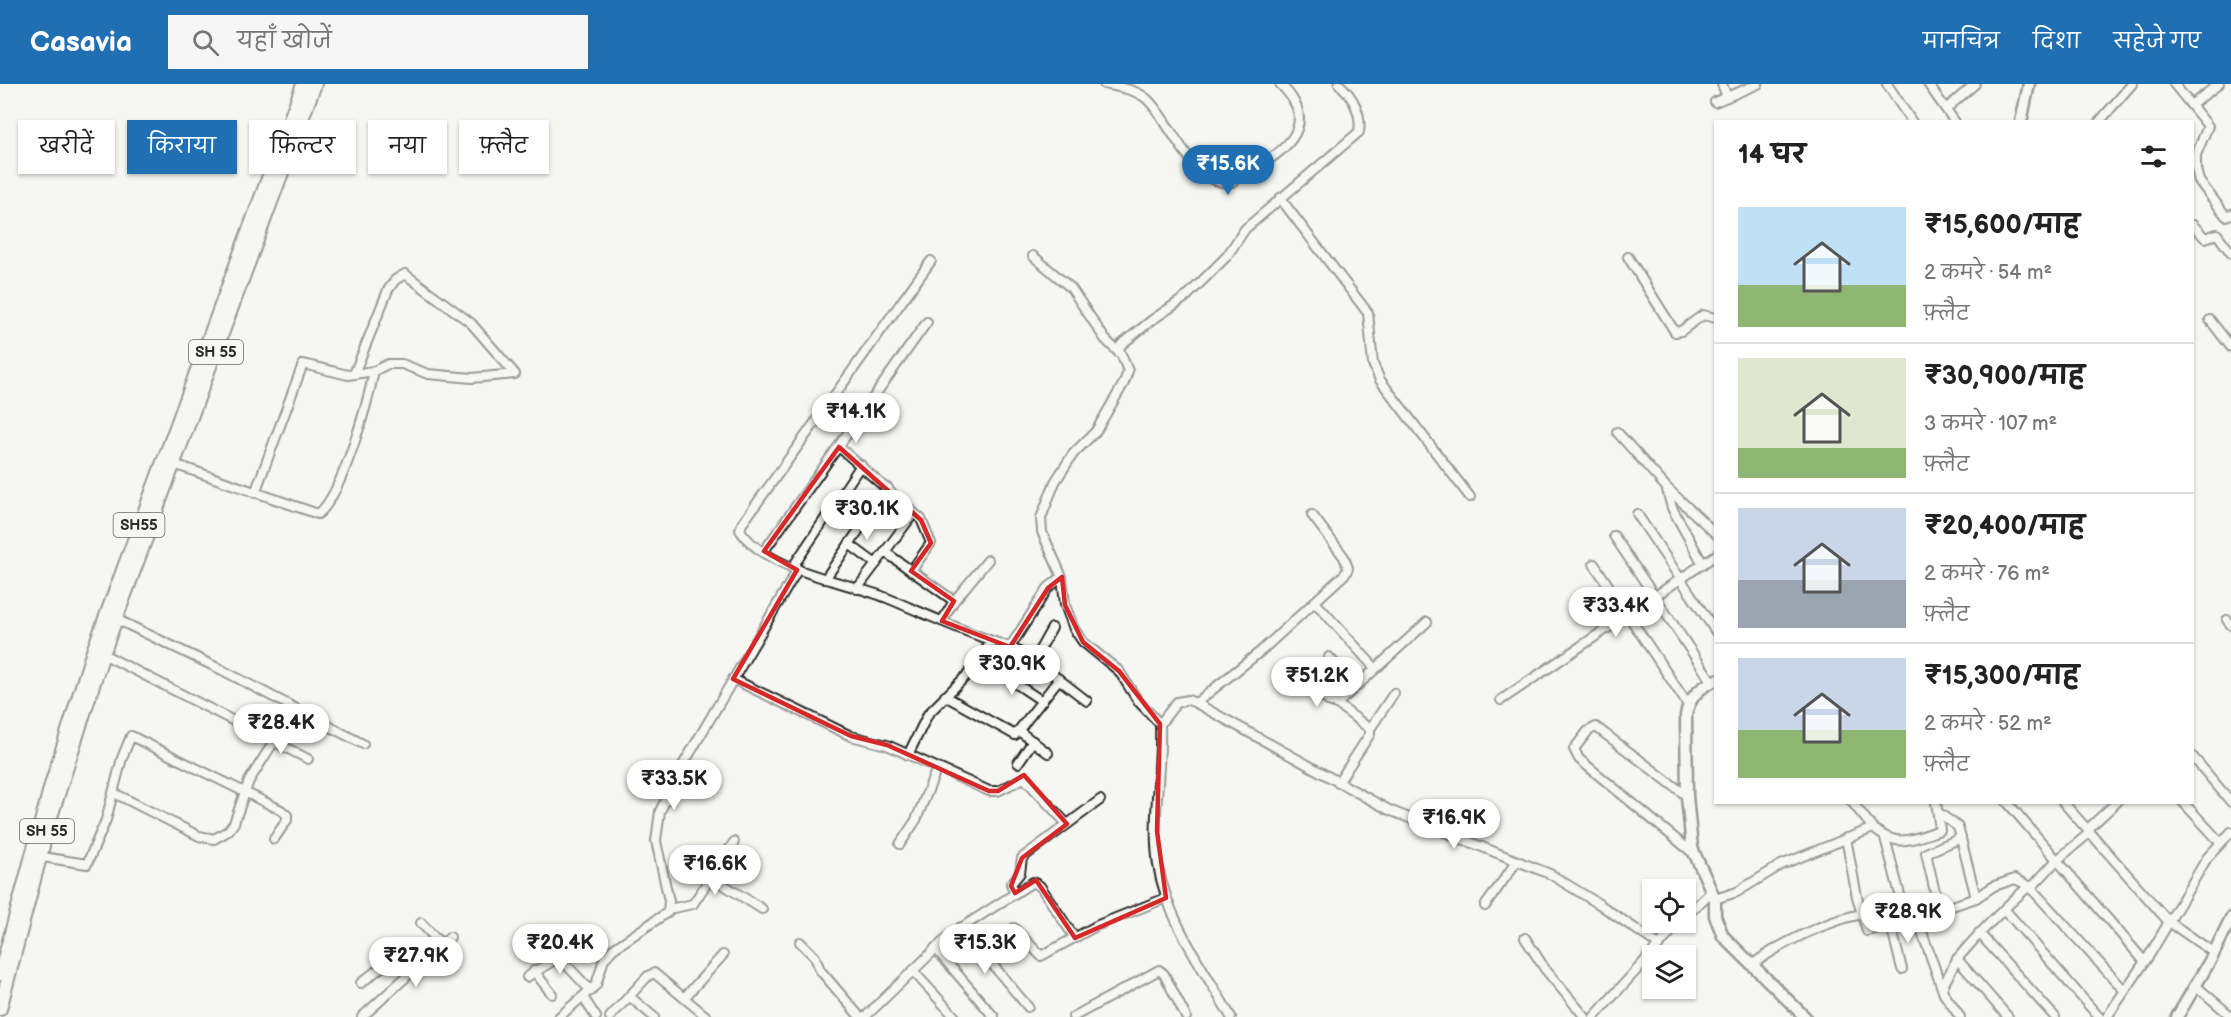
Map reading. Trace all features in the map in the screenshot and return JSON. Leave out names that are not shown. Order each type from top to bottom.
[{"type":"main road","name":"SH55","points":[[0,974],[36,856],[93,651],[169,463],[303,84]]},
{"type":"main road","name":"SH 55","points":[[218,327],[315,84]]},
{"type":"main road","name":"SH 55","points":[[0,1009],[36,856],[169,463]]},
{"type":"street","points":[[1104,84],[1135,88],[1155,108],[1203,173],[1215,183],[1224,184],[1232,182],[1276,155],[1295,136],[1299,115],[1297,107],[1280,84]]},
{"type":"street","points":[[1119,355],[1122,345],[1145,325],[1186,297],[1227,256],[1245,229],[1359,132],[1361,118],[1347,90],[1339,84]]},
{"type":"street","points":[[1722,84],[1727,97]]},
{"type":"street","points":[[1715,102],[1758,84]]},
{"type":"street","points":[[1887,84],[1911,119]]},
{"type":"street","points":[[1929,84],[1954,120]]},
{"type":"street","points":[[1946,109],[1975,84]]},
{"type":"street","points":[[2021,120],[2029,84]]},
{"type":"street","points":[[2101,120],[2132,84]]},
{"type":"street","points":[[2174,84],[2209,128],[2196,155],[2199,181],[2226,216],[2231,214]]},
{"type":"street","points":[[2191,105],[2219,84]]},
{"type":"street","points":[[1280,198],[1368,313],[1373,364],[1380,380],[1470,497]]},
{"type":"street","points":[[2194,226],[2205,238],[2217,234],[2231,253]]},
{"type":"street","points":[[1033,256],[1071,288],[1126,367],[1126,377],[1119,393],[1096,431],[1073,454],[1055,482],[1041,518],[1042,532],[1074,629],[1083,642],[1119,671],[1138,701],[1160,724]]},
{"type":"street","points":[[1628,257],[1675,332],[1681,331],[1706,314],[1714,317]]},
{"type":"street","points":[[931,261],[742,524],[741,533],[764,551],[795,568],[1011,647],[1034,660],[1087,701]]},
{"type":"street","points":[[255,493],[303,364],[348,375],[374,371],[381,366],[395,363],[408,365],[428,374],[472,378],[515,374],[471,323],[405,274],[395,280],[388,290],[354,374]]},
{"type":"street","points":[[2210,320],[2231,347]]},
{"type":"street","points":[[764,551],[927,322]]},
{"type":"street","points":[[169,463],[318,514],[325,509],[343,469],[367,406],[374,371]]},
{"type":"street","points":[[1617,432],[1666,488],[1714,532]]},
{"type":"street","points":[[839,447],[921,519],[931,540],[911,571]]},
{"type":"street","points":[[559,1017],[591,991],[598,981],[608,953],[665,916],[669,909],[656,842],[660,811],[795,568],[861,465]]},
{"type":"street","points":[[825,579],[888,488]]},
{"type":"street","points":[[1666,488],[1672,508],[1703,564]]},
{"type":"street","points":[[857,589],[914,513]]},
{"type":"street","points":[[1196,703],[1243,667],[1315,602],[1348,568],[1344,557],[1312,514]]},
{"type":"street","points":[[1637,514],[1714,629]]},
{"type":"street","points":[[1614,536],[1714,681],[1695,694],[1688,705],[1687,796],[1694,854],[1714,895],[1716,916],[1723,936],[1805,1017]]},
{"type":"street","points":[[849,544],[876,564]]},
{"type":"street","points":[[885,552],[954,601]]},
{"type":"street","points":[[1501,700],[1714,556]]},
{"type":"street","points":[[942,621],[954,601],[988,560]]},
{"type":"street","points":[[1594,564],[1626,616],[1688,705]]},
{"type":"street","points":[[1011,647],[1057,580]]},
{"type":"street","points":[[1315,602],[1375,669]]},
{"type":"street","points":[[116,619],[222,670],[363,744]]},
{"type":"street","points":[[1337,705],[1426,622]]},
{"type":"street","points":[[1034,660],[1052,628]]},
{"type":"street","points":[[908,755],[926,718],[969,673],[992,641]]},
{"type":"street","points":[[103,654],[308,759]]},
{"type":"street","points":[[1329,657],[1355,687]]},
{"type":"street","points":[[997,670],[1042,701]]},
{"type":"street","points":[[734,679],[851,736],[882,744],[994,792],[1024,778],[1068,824]]},
{"type":"street","points":[[945,696],[1015,735],[1059,679]]},
{"type":"street","points":[[1311,686],[1324,698],[1370,729]]},
{"type":"street","points":[[1338,783],[1394,693]]},
{"type":"street","points":[[1231,1017],[1166,898],[1158,864],[1155,786],[1161,746],[1160,724],[1177,702],[1188,700],[1196,703],[1338,783],[1406,817],[1550,874],[1599,903],[1659,945],[1670,933]]},
{"type":"street","points":[[114,793],[199,836],[214,839],[228,831],[234,823],[245,792],[295,708]]},
{"type":"street","points":[[1687,796],[1596,727],[1588,730],[1574,749],[1579,759],[1694,854]]},
{"type":"street","points":[[1019,731],[1048,753]]},
{"type":"street","points":[[36,856],[87,864],[114,793],[131,736],[287,815],[287,820],[274,838]]},
{"type":"street","points":[[1018,762],[1033,741]]},
{"type":"street","points":[[2194,758],[2231,802]]},
{"type":"street","points":[[900,844],[919,814],[937,768]]},
{"type":"street","points":[[1015,893],[1011,884],[1020,873],[1023,858],[1100,800]]},
{"type":"street","points":[[1854,804],[1873,828],[1885,838],[1894,841],[1910,841],[1940,830],[1937,804]]},
{"type":"street","points":[[2009,804],[2144,961]]},
{"type":"street","points":[[2065,804],[2117,866],[2168,921],[2214,953]]},
{"type":"street","points":[[1942,988],[1957,959],[1979,933],[2087,835],[2089,830],[2115,804]]},
{"type":"street","points":[[2185,804],[2220,842]]},
{"type":"street","points":[[1939,813],[1956,824],[1976,897]]},
{"type":"street","points":[[1696,908],[1714,895],[1737,892],[1781,865],[1873,828]]},
{"type":"street","points":[[2107,1017],[2220,842],[2231,832]]},
{"type":"street","points":[[1846,838],[1867,931],[1917,918],[1976,897],[2009,879],[2015,879],[2029,886],[2124,990]]},
{"type":"street","points":[[1885,838],[1907,921]]},
{"type":"street","points":[[1939,910],[1926,853],[1961,838]]},
{"type":"street","points":[[669,909],[686,908],[693,904],[734,842]]},
{"type":"street","points":[[1485,906],[1517,861]]},
{"type":"street","points":[[711,877],[762,909]]},
{"type":"street","points":[[865,1017],[935,948],[961,927],[1033,882],[1037,884],[1075,938]]},
{"type":"street","points":[[1014,928],[1041,956],[1098,925],[1166,898]]},
{"type":"street","points":[[2005,910],[2099,1017]]},
{"type":"street","points":[[1752,965],[1766,954],[1835,920],[1862,914]]},
{"type":"street","points":[[1917,918],[1942,988],[1960,1017]]},
{"type":"street","points":[[2177,1017],[2214,953],[2231,918]]},
{"type":"street","points":[[421,923],[442,945]]},
{"type":"street","points":[[1891,926],[1902,969]]},
{"type":"street","points":[[961,927],[1028,1006]]},
{"type":"street","points":[[1979,933],[2055,1017]]},
{"type":"street","points":[[362,1017],[450,937]]},
{"type":"street","points":[[1525,938],[1545,969],[1586,1017]]},
{"type":"street","points":[[800,942],[815,957],[820,970],[860,1017]]},
{"type":"street","points":[[935,948],[994,1017]]},
{"type":"street","points":[[685,997],[723,956]]},
{"type":"street","points":[[362,983],[394,957],[399,958],[415,971]]},
{"type":"street","points":[[552,994],[531,974],[559,957],[591,991]]},
{"type":"street","points":[[1957,959],[2008,1017]]},
{"type":"street","points":[[1594,1017],[1642,964]]},
{"type":"street","points":[[1074,1017],[1161,970],[1186,1017]]},
{"type":"street","points":[[913,971],[956,1017]]},
{"type":"street","points":[[610,1017],[648,976],[654,973],[707,1017]]},
{"type":"street","points":[[2196,986],[2231,1016]]},
{"type":"street","points":[[629,996],[654,1017]]},
{"type":"street","points":[[583,997],[596,1017]]},
{"type":"highlighted area","points":[[839,447],[921,520],[931,543],[911,571],[954,601],[942,621],[1010,647],[1048,588],[1062,577],[1065,605],[1083,642],[1119,671],[1160,724],[1157,831],[1166,898],[1075,938],[1036,880],[1015,893],[1011,886],[1022,858],[1067,824],[1024,775],[998,791],[989,791],[887,745],[851,736],[733,679],[797,570],[764,551]]}]
